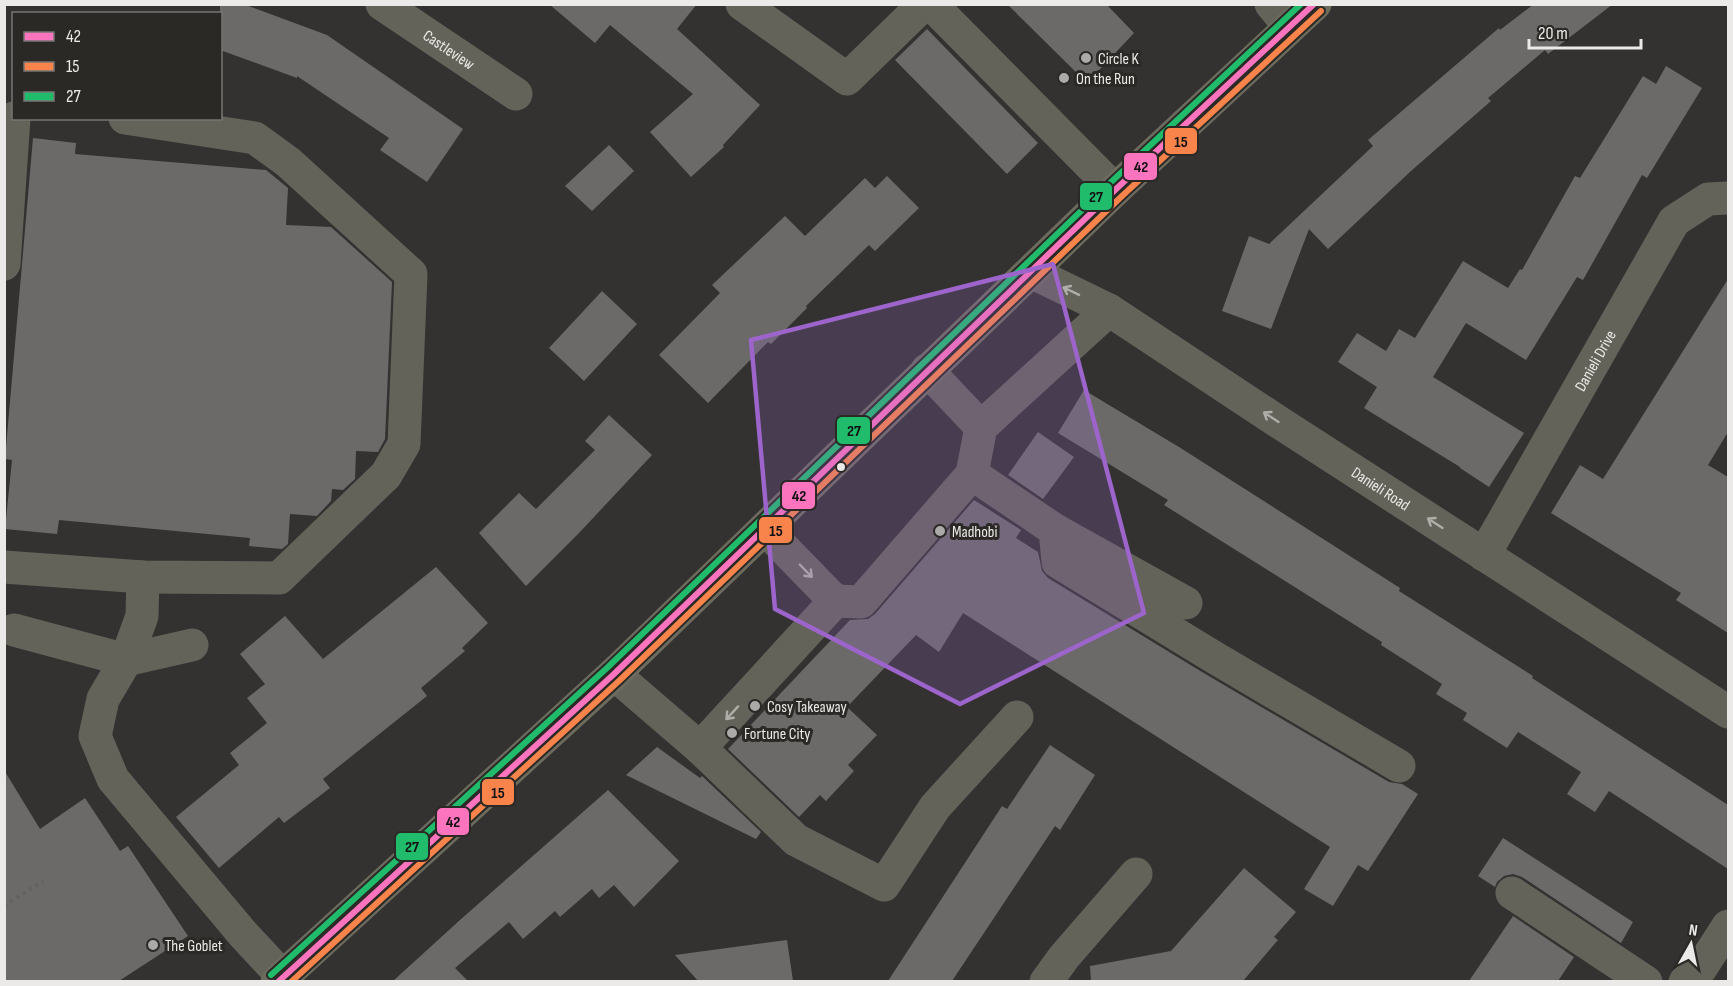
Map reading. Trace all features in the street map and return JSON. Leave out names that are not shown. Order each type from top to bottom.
[{"type":"main road","points":[[280,979],[614,674],[765,529],[1115,190],[1280,16],[1315,4]]},
{"type":"street","name":"Castleview","points":[[382,4],[516,94]]},
{"type":"street","points":[[742,4],[847,79],[924,4]]},
{"type":"street","points":[[931,4],[1115,190]]},
{"type":"street","points":[[4,264],[14,120]]},
{"type":"street","points":[[4,567],[143,577],[279,578],[386,475],[404,444],[411,274],[288,162],[255,138],[138,120]]},
{"type":"street","name":"Danieli Drive","points":[[1484,555],[1674,221],[1708,199],[1728,198]]},
{"type":"street","name":"Danieli Road","points":[[1031,272],[1109,310],[1728,711]]},
{"type":"street","points":[[765,529],[835,601],[861,602],[972,474],[981,427],[1109,310]]},
{"type":"street","points":[[927,370],[981,427]]},
{"type":"street","points":[[972,474],[1055,530],[1186,603]]},
{"type":"street","points":[[1055,530],[1058,562],[1399,766]]},
{"type":"street","points":[[143,577],[142,616],[126,660],[103,699],[95,736],[113,779],[280,979]]},
{"type":"street","points":[[700,748],[835,601]]},
{"type":"street","points":[[14,630],[126,660],[192,645]]},
{"type":"street","points":[[614,674],[700,748],[796,840],[884,885],[935,807],[1017,717]]},
{"type":"street","points":[[1046,981],[1136,874]]},
{"type":"street","points":[[1512,893],[1646,981]]},
{"type":"street","points":[[1685,981],[1701,968],[1728,926]]},
{"type":"path","points":[[4,906],[44,881]]},
{"type":"highlighted area","points":[[1053,264],[1144,613],[960,704],[775,609],[751,340]]},
{"type":"building","points":[[220,4],[243,4],[327,35],[463,129],[427,182],[380,150],[389,138],[297,76],[297,78],[222,51],[222,12],[220,12]]},
{"type":"building","points":[[549,4],[697,4],[677,29],[760,105],[723,145],[724,147],[691,177],[650,132],[693,94],[610,25],[595,43]]},
{"type":"building","name":"Circle K","points":[[1007,4],[1106,4],[1134,33],[1087,83]]},
{"type":"building","points":[[1534,4],[1613,4],[1548,54],[1545,50],[1488,98],[1491,101],[1411,171],[1328,249],[1309,229],[1271,329],[1222,311],[1249,236],[1269,244],[1373,146],[1368,140],[1499,28],[1500,30]]},
{"type":"building","points":[[927,29],[1038,143],[1007,174],[895,60]]},
{"type":"building","points":[[1666,66],[1702,88],[1647,178],[1642,175],[1583,280],[1577,277],[1526,360],[1466,323],[1433,377],[1524,433],[1489,487],[1364,408],[1377,387],[1338,362],[1357,333],[1386,351],[1399,329],[1415,338],[1463,261],[1508,288],[1520,269],[1522,270],[1575,176],[1580,178],[1643,76],[1656,84]]},
{"type":"building","points":[[33,138],[76,143],[75,154],[266,170],[288,188],[286,225],[331,227],[392,282],[385,439],[378,452],[356,451],[355,479],[343,490],[332,489],[331,501],[317,516],[290,514],[288,544],[282,549],[249,546],[250,538],[59,520],[57,534],[5,529],[12,460],[5,459]]},
{"type":"building","points":[[609,145],[634,171],[592,211],[565,186]]},
{"type":"building","points":[[887,176],[919,208],[875,251],[869,245],[806,306],[807,308],[771,344],[768,342],[708,403],[659,355],[720,293],[712,285],[785,216],[805,236],[865,178],[875,188]]},
{"type":"building","points":[[1728,279],[1728,432],[1708,465],[1728,477],[1728,633],[1676,600],[1681,593],[1551,513],[1580,465],[1603,479]]},
{"type":"building","points":[[602,291],[637,324],[584,381],[549,348]]},
{"type":"building","points":[[1084,390],[1179,447],[1400,588],[1399,591],[1533,676],[1532,678],[1728,805],[1728,869],[1609,791],[1595,812],[1567,794],[1581,772],[1518,732],[1507,748],[1463,720],[1467,713],[1436,694],[1442,684],[1381,645],[1382,642],[1164,505],[1168,500],[1058,433]]},
{"type":"building","points":[[609,415],[652,455],[526,586],[479,533],[519,493],[536,509],[595,450],[585,441]]},
{"type":"building","points":[[1038,432],[1074,457],[1043,499],[1008,475]]},
{"type":"building","points":[[974,500],[1021,530],[1016,538],[1038,552],[1042,571],[1048,578],[1389,782],[1402,784],[1418,794],[1368,871],[1358,865],[1333,906],[1304,889],[1330,847],[963,613],[939,652],[916,635],[847,707],[877,735],[848,765],[854,771],[826,801],[820,795],[799,817],[728,749],[850,620],[868,619],[875,614]]},
{"type":"building","points":[[436,567],[488,623],[462,648],[465,651],[421,688],[427,696],[323,779],[330,788],[284,823],[279,817],[219,868],[176,817],[239,765],[230,753],[267,723],[247,698],[265,684],[240,654],[285,616],[323,659]]},
{"type":"building","points":[[1050,745],[1095,775],[1060,830],[1055,826],[952,981],[888,981],[1002,806],[1007,809]]},
{"type":"building","points":[[657,747],[700,778],[702,776],[761,832],[756,839],[626,775]]},
{"type":"building","points":[[4,770],[40,829],[85,798],[120,851],[128,846],[188,936],[119,981],[4,981]]},
{"type":"building","points":[[608,790],[679,861],[634,907],[614,885],[599,898],[592,889],[560,917],[555,911],[523,939],[509,922],[455,968],[468,981],[393,981],[460,920]]},
{"type":"building","points":[[1503,838],[1633,922],[1621,943],[1522,877],[1513,874],[1504,876],[1495,887],[1478,876]]},
{"type":"building","points":[[1244,868],[1296,912],[1274,937],[1278,940],[1243,981],[1091,981],[1090,966],[1171,951]]},
{"type":"building","points":[[1513,916],[1574,957],[1558,981],[1469,981]]},
{"type":"building","points":[[787,940],[793,981],[698,981],[675,955]]},
{"type":"transit line","name":"27","points":[[271,975],[608,667],[1109,184],[1301,4]]},
{"type":"transit line","name":"42","points":[[278,982],[614,674],[1115,190],[1314,4]]},
{"type":"transit line","name":"15","points":[[291,982],[620,680],[1121,197],[1321,11]]},
{"type":"place","name":"Circle K","points":[[1086,58]]},
{"type":"place","name":"On the Run","points":[[1064,78]]},
{"type":"place","name":"Madhobi","points":[[940,531]]},
{"type":"place","name":"Cosy Takeaway","points":[[755,706]]},
{"type":"place","name":"Fortune City","points":[[732,733]]},
{"type":"place","name":"The Goblet","points":[[153,945]]}]
